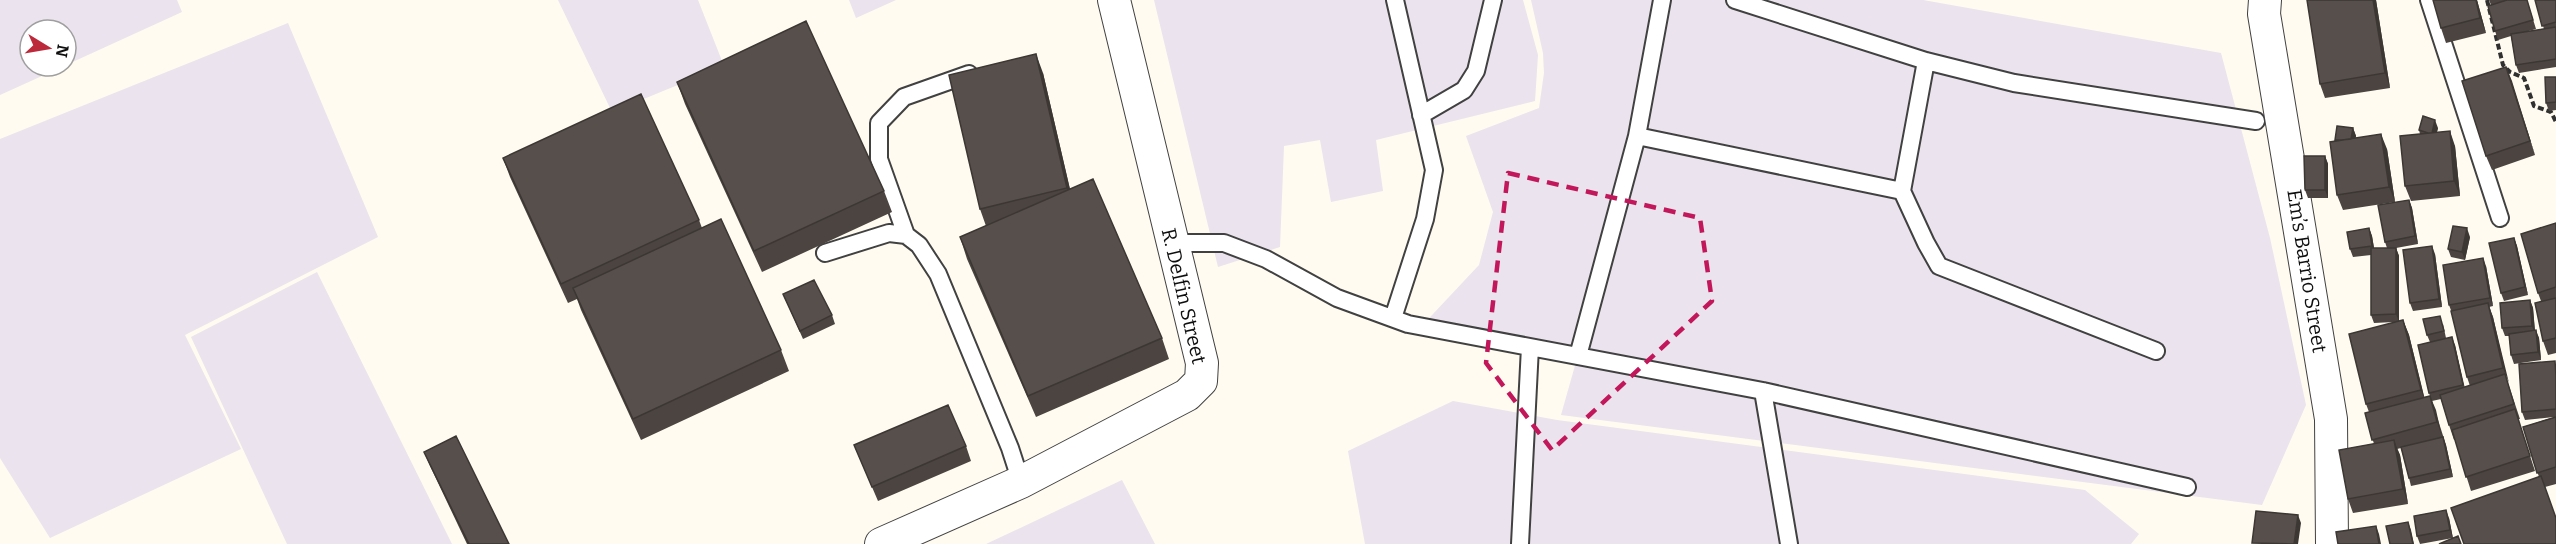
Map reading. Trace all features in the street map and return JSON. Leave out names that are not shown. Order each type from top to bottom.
[{"type":"street","name":"R. Delfin Street","points":[[880,544],[1021,482],[1187,395],[1201,381],[1202,363],[1113,0]]},
{"type":"street","name":"Em’s Barrio Street","points":[[2265,0],[2264,14],[2331,418],[2332,544]]},
{"type":"lane","points":[[1394,318],[1425,219],[1434,170],[1395,0]]},
{"type":"lane","points":[[1421,115],[1464,90],[1476,71],[1493,0]]},
{"type":"lane","points":[[1578,356],[1637,136],[1662,0]]},
{"type":"lane","points":[[1735,0],[1926,61],[2014,83],[2256,121]]},
{"type":"lane","points":[[2429,0],[2500,218]]},
{"type":"lane","points":[[1926,61],[1902,191],[1939,266],[2156,351]]},
{"type":"lane","points":[[906,235],[879,159],[879,123],[904,97],[982,70]]},
{"type":"lane","points":[[1637,136],[1902,191]]},
{"type":"lane","points":[[825,253],[889,233],[906,235],[919,245],[938,274],[1010,448],[1021,482]]},
{"type":"lane","points":[[1172,243],[1224,243],[1266,259],[1313,287],[1337,298],[1408,324],[1763,391],[2187,487]]},
{"type":"lane","points":[[1520,544],[1530,347]]},
{"type":"lane","points":[[1763,391],[1789,544]]},
{"type":"path","points":[[2487,0],[2503,65],[2510,72],[2524,78],[2534,106],[2550,112],[2556,122]]},
{"type":"highlighted area","points":[[1508,173],[1700,218],[1712,301],[1552,450],[1486,363]]},
{"type":"shaded area","points":[[0,0],[177,0],[182,12],[78,60],[78,18],[18,18],[18,78],[38,78],[0,95]]},
{"type":"shaded area","points":[[558,0],[698,0],[724,66],[612,112]]},
{"type":"shaded area","points":[[849,0],[896,0],[856,18]]},
{"type":"shaded area","points":[[1154,0],[1523,0],[1538,55],[1535,101],[1376,140],[1383,191],[1331,202],[1320,140],[1284,146],[1280,247],[1218,267]]},
{"type":"shaded area","points":[[1531,0],[1923,0],[2221,53],[2270,238],[2306,405],[2262,505],[1561,415],[1576,362],[1418,330],[1479,265],[1493,212],[1466,136],[1539,108],[1544,73],[1543,53]]},
{"type":"shaded area","points":[[288,23],[378,237],[185,335],[241,449],[50,538],[0,458],[0,139]]},
{"type":"shaded area","points":[[317,272],[452,544],[287,544],[191,337]]},
{"type":"shaded area","points":[[1453,401],[1557,420],[2085,490],[2139,534],[2131,544],[1365,544],[1348,451]]},
{"type":"shaded area","points":[[1122,480],[1155,544],[986,544]]},
{"type":"building","points":[[2307,0],[2373,0],[2385,73],[2320,84]]},
{"type":"building","points":[[2433,0],[2476,0],[2480,18],[2441,28]]},
{"type":"building","points":[[2507,0],[2527,0],[2533,20],[2495,31],[2488,6]]},
{"type":"building","points":[[2535,0],[2556,0],[2556,22],[2542,26]]},
{"type":"building","points":[[806,21],[884,191],[754,251],[677,82]]},
{"type":"building","points":[[2556,27],[2556,59],[2516,65],[2511,34]]},
{"type":"building","points":[[1036,54],[1067,188],[980,209],[949,75]]},
{"type":"building","points":[[2506,67],[2530,141],[2486,156],[2462,81]]},
{"type":"building","points":[[2545,77],[2556,77],[2556,102],[2546,103]]},
{"type":"building","points":[[641,94],[699,220],[561,284],[503,158]]},
{"type":"building","points":[[2423,116],[2435,120],[2432,133],[2419,130]]},
{"type":"building","points":[[2337,126],[2353,128],[2351,139],[2335,140]]},
{"type":"building","points":[[2450,131],[2454,181],[2405,186],[2400,136]]},
{"type":"building","points":[[2381,134],[2389,187],[2337,195],[2330,142]]},
{"type":"building","points":[[2304,156],[2325,156],[2325,190],[2305,190]]},
{"type":"building","points":[[1093,179],[1162,338],[1028,396],[960,237]]},
{"type":"building","points":[[2409,200],[2415,236],[2385,242],[2378,205]]},
{"type":"building","points":[[721,219],[781,350],[633,419],[573,288]]},
{"type":"building","points":[[2556,223],[2556,287],[2538,293],[2521,234]]},
{"type":"building","points":[[2453,226],[2467,228],[2462,252],[2448,249]]},
{"type":"building","points":[[2369,228],[2372,246],[2350,249],[2347,232]]},
{"type":"building","points":[[2514,238],[2525,287],[2501,293],[2489,243]]},
{"type":"building","points":[[2432,246],[2439,299],[2410,303],[2403,250]]},
{"type":"building","points":[[2371,248],[2396,248],[2396,314],[2371,315]]},
{"type":"building","points":[[2483,258],[2490,298],[2449,305],[2443,265]]},
{"type":"building","points":[[814,280],[832,315],[800,331],[783,294]]},
{"type":"building","points":[[2556,298],[2556,338],[2543,341],[2535,303]]},
{"type":"building","points":[[2530,300],[2532,326],[2502,328],[2500,303]]},
{"type":"building","points":[[2488,303],[2503,368],[2467,377],[2451,311]]},
{"type":"building","points":[[2440,316],[2444,331],[2427,335],[2423,319]]},
{"type":"building","points":[[2403,320],[2421,390],[2366,404],[2349,334]]},
{"type":"building","points":[[2536,330],[2538,352],[2511,355],[2509,334]]},
{"type":"building","points":[[2452,337],[2463,385],[2429,393],[2418,345]]},
{"type":"building","points":[[2555,361],[2556,409],[2522,412],[2519,364]]},
{"type":"building","points":[[2505,374],[2514,404],[2449,425],[2440,395]]},
{"type":"building","points":[[2430,396],[2437,422],[2372,440],[2365,413]]},
{"type":"building","points":[[948,405],[966,446],[872,487],[854,445]]},
{"type":"building","points":[[2515,409],[2530,456],[2466,477],[2452,430]]},
{"type":"building","points":[[2556,417],[2556,467],[2537,473],[2523,427]]},
{"type":"building","points":[[456,436],[509,544],[469,544],[424,452]]},
{"type":"building","points":[[2443,437],[2450,469],[2409,478],[2401,447]]},
{"type":"building","points":[[2394,440],[2403,489],[2348,499],[2339,450]]},
{"type":"building","points":[[2541,476],[2556,518],[2556,544],[2464,544],[2451,508]]},
{"type":"building","points":[[2446,510],[2450,530],[2417,536],[2414,516]]},
{"type":"building","points":[[2256,511],[2298,515],[2294,544],[2252,543]]},
{"type":"building","points":[[2408,522],[2413,544],[2390,544],[2386,526]]},
{"type":"building","points":[[2376,526],[2379,544],[2338,544],[2336,532]]},
{"type":"building","points":[[2458,536],[2461,544],[2439,544]]}]
